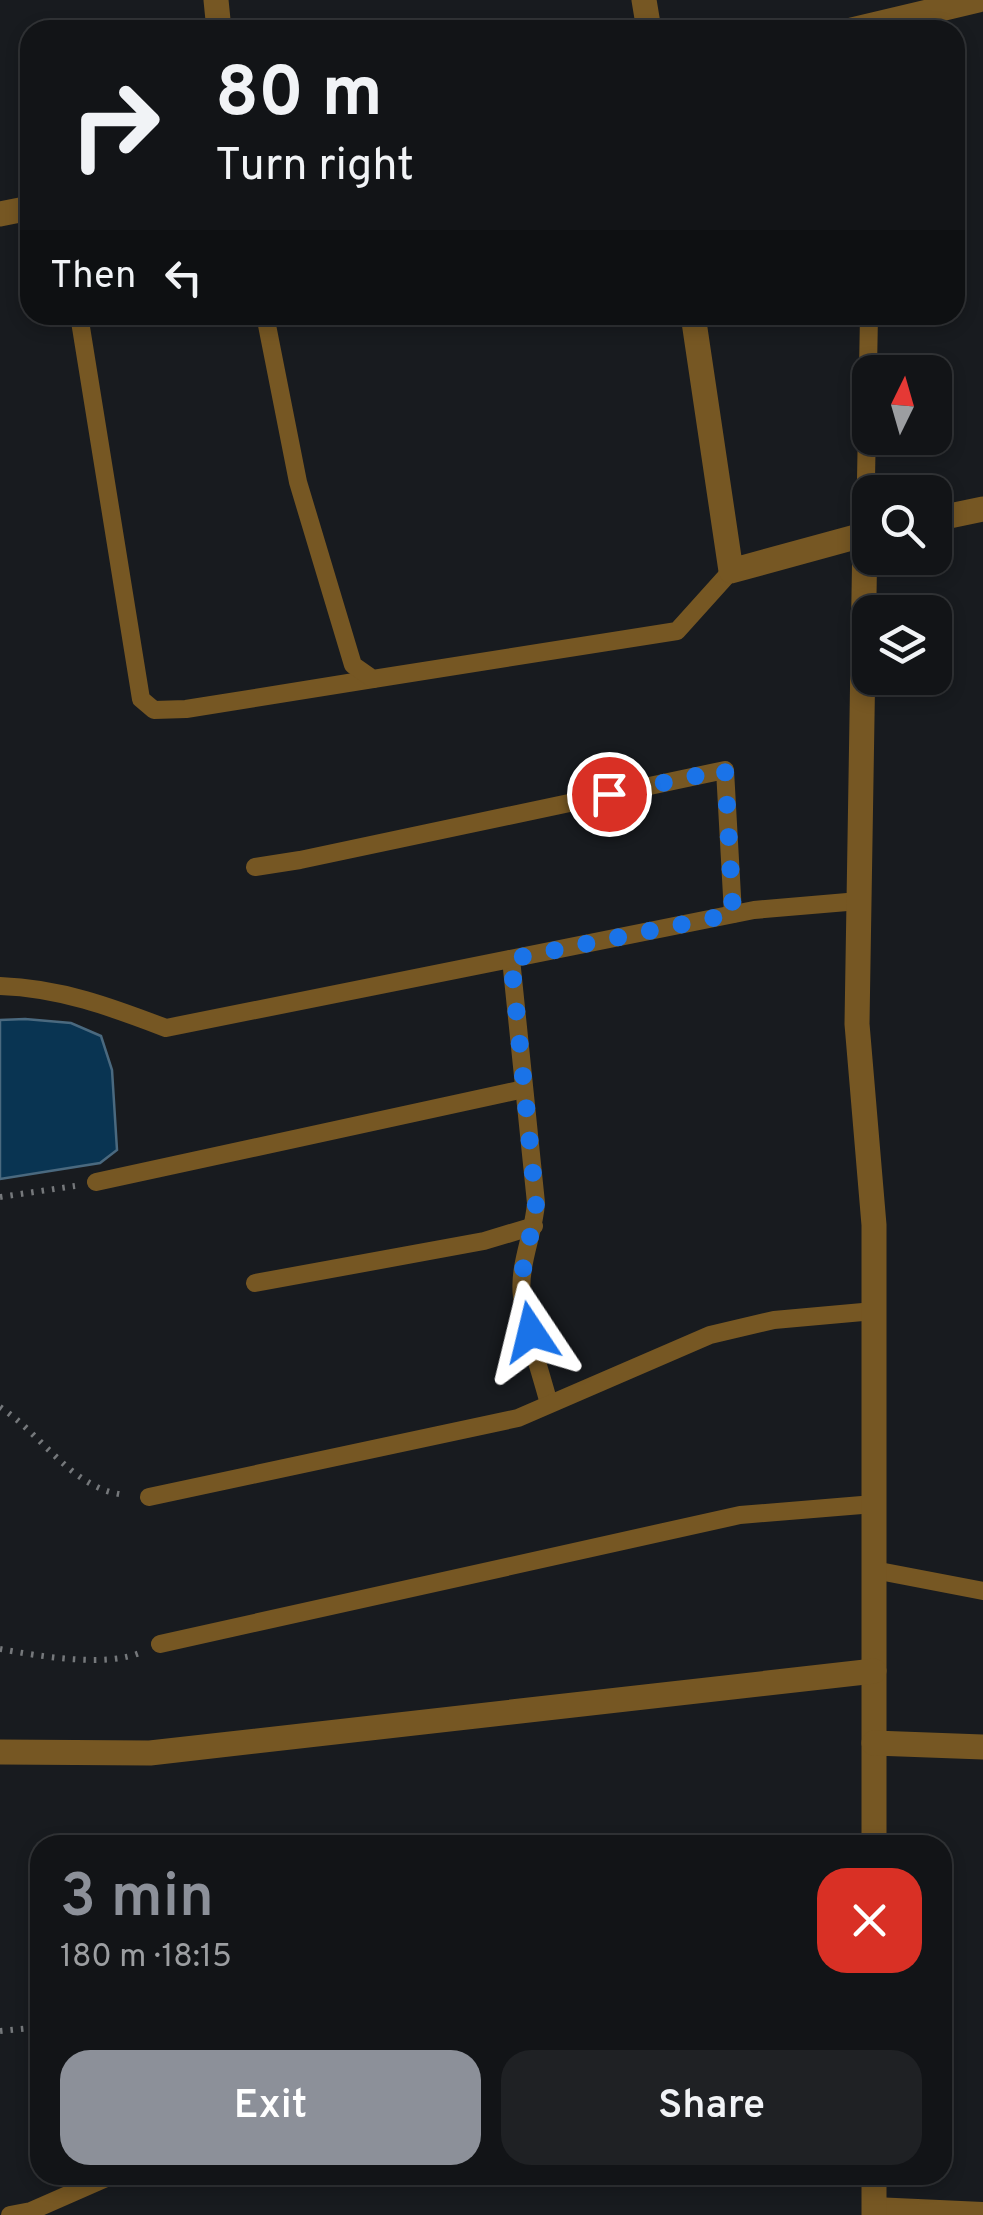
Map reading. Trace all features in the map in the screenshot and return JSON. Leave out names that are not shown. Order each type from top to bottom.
[{"type":"street","points":[[894,20],[978,0]]},
{"type":"street","points":[[694,325],[731,571],[852,538]]},
{"type":"street","points":[[952,515],[983,509]]},
{"type":"street","points":[[867,575],[857,1024],[874,1225],[874,1835]]},
{"type":"street","points":[[0,1752],[150,1753],[874,1671]]},
{"type":"street","points":[[874,1743],[983,1747]]},
{"type":"lane","points":[[81,325],[141,699],[154,710],[186,709],[677,631],[731,571]]},
{"type":"lane","points":[[267,325],[298,482],[353,665],[373,678]]},
{"type":"lane","points":[[868,475],[869,325]]},
{"type":"lane","points":[[255,866],[300,860],[725,770],[733,914]]},
{"type":"lane","points":[[0,986],[38,988],[92,1000],[166,1028],[733,914],[859,901]]},
{"type":"lane","points":[[511,959],[536,1203],[524,1262],[522,1296],[550,1404]]},
{"type":"lane","points":[[96,1182],[524,1089]]},
{"type":"lane","points":[[255,1283],[484,1241],[534,1226]]},
{"type":"lane","points":[[150,1497],[518,1418],[710,1335],[774,1320],[874,1311]]},
{"type":"lane","points":[[160,1644],[740,1515],[874,1504]]},
{"type":"lane","points":[[874,1570],[983,1592]]},
{"type":"lane","points":[[10,2215],[31,2212],[91,2185]]},
{"type":"lane","points":[[874,2210],[983,2211]]},
{"type":"path","points":[[0,1197],[96,1182]]},
{"type":"path","points":[[0,1407],[88,1484],[106,1494],[150,1497]]},
{"type":"path","points":[[0,1650],[128,1658],[160,1644]]},
{"type":"path","points":[[0,2031],[30,2028]]},
{"type":"water","points":[[0,1020],[71,1023],[101,1036],[112,1070],[117,1150],[100,1163],[0,1179]]},
{"type":"route","points":[[531,1332],[522,1296],[522,1274],[536,1203],[511,959],[733,914],[725,770],[609,794]]}]
